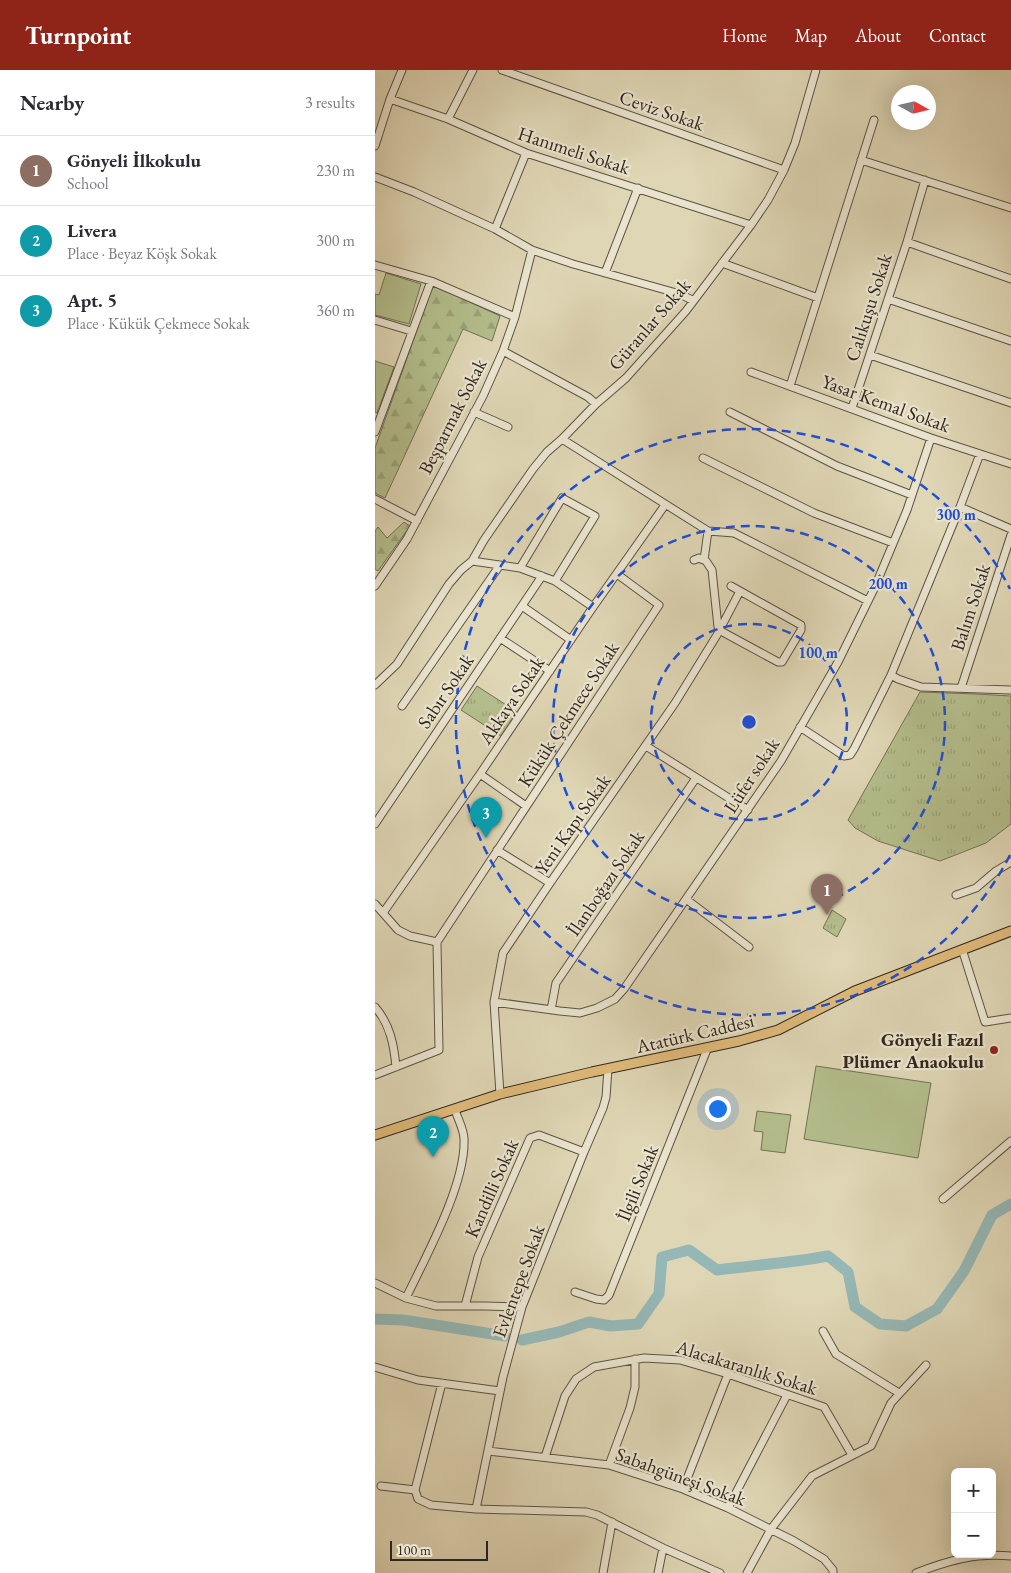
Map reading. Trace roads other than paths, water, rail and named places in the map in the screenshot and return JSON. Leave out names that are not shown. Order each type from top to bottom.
[{"type":"main road","name":"Atatürk Caddesi","points":[[375,1135],[500,1094],[779,1030],[855,991],[1011,931]]},
{"type":"street","points":[[375,146],[390,99],[402,70]]},
{"type":"street","points":[[448,119],[473,70]]},
{"type":"street","name":"Ceviz Sokak","points":[[502,70],[784,170]]},
{"type":"street","name":"Güranlar Sokak","points":[[375,685],[397,664],[449,584],[472,561],[484,540],[533,469],[547,452],[595,404],[626,378],[686,311],[751,225],[768,200],[784,170],[795,143],[816,70]]},
{"type":"street","name":"Hanımeli Sokak","points":[[390,99],[448,119],[526,153],[751,225]]},
{"type":"street","points":[[790,386],[874,120]]},
{"type":"street","points":[[495,229],[526,153]]},
{"type":"street","points":[[861,160],[1011,208]]},
{"type":"street","points":[[375,177],[414,192],[495,229],[532,250],[680,294],[693,300]]},
{"type":"street","name":"Calıkuşu Sokak","points":[[852,408],[907,242],[925,180]]},
{"type":"street","points":[[605,273],[638,188]]},
{"type":"street","points":[[907,242],[1011,279]]},
{"type":"street","name":"Beşparmak Sokak","points":[[375,586],[377,576],[407,539],[483,396],[503,351],[515,317],[532,250]]},
{"type":"street","points":[[722,263],[818,298]]},
{"type":"street","points":[[375,265],[431,281],[515,317]]},
{"type":"street","points":[[375,432],[377,418],[431,281]]},
{"type":"street","points":[[888,298],[1011,341]]},
{"type":"street","points":[[375,320],[411,331]]},
{"type":"street","points":[[503,351],[580,393],[595,404]]},
{"type":"street","points":[[870,355],[1011,403]]},
{"type":"street","name":"Yasar Kemal Sokak","points":[[751,372],[931,438],[1011,464]]},
{"type":"street","points":[[474,412],[508,427]]},
{"type":"street","points":[[729,412],[837,466],[912,495]]},
{"type":"street","name":"Lüfer sokak","points":[[494,1002],[580,1013],[597,1008],[615,998],[624,989],[781,761],[838,662],[868,601],[893,543],[912,495],[931,438]]},
{"type":"street","points":[[562,439],[708,531],[734,533],[868,601]]},
{"type":"street","points":[[800,727],[844,756],[849,755],[891,675],[961,508],[980,454]]},
{"type":"street","points":[[703,458],[814,513],[893,543]]},
{"type":"street","points":[[520,568],[562,498],[595,516],[555,581]]},
{"type":"street","points":[[375,499],[417,521]]},
{"type":"street","name":"Akkaya Sokak","points":[[383,912],[665,505]]},
{"type":"street","points":[[961,508],[1011,529]]},
{"type":"street","points":[[704,560],[708,531]]},
{"type":"street","name":"Balım Sokak","points":[[961,688],[1011,535]]},
{"type":"street","points":[[694,560],[699,558],[704,560],[712,570],[719,630],[778,662],[782,662],[801,630],[801,625],[731,586]]},
{"type":"street","points":[[472,561],[520,568],[542,576],[555,581],[593,607]]},
{"type":"street","points":[[402,706],[500,565]]},
{"type":"street","name":"Kükük Çekmece Sokak","points":[[437,942],[659,605],[617,574]]},
{"type":"street","name":"Sabır Sokak","points":[[375,824],[542,576]]},
{"type":"street","name":"Yeni Kapı Sokak","points":[[500,1094],[494,1002],[503,954],[550,883],[675,704],[740,591]]},
{"type":"street","points":[[521,606],[571,640]]},
{"type":"street","points":[[500,638],[549,672]]},
{"type":"street","points":[[891,675],[921,687],[1011,690]]},
{"type":"street","points":[[646,746],[748,810]]},
{"type":"street","points":[[480,774],[527,806]]},
{"type":"street","name":"İlanboğazı Sokak","points":[[551,1010],[557,983],[696,778]]},
{"type":"street","points":[[497,850],[550,883]]},
{"type":"street","points":[[956,895],[976,888],[996,871],[1011,862]]},
{"type":"street","points":[[686,899],[749,947]]},
{"type":"street","points":[[375,904],[398,930],[410,936],[437,942],[439,1050],[375,1075]]},
{"type":"street","points":[[962,949],[985,1022],[1011,1018]]},
{"type":"street","points":[[375,1007],[381,1014],[390,1034],[396,1067]]},
{"type":"street","name":"İlgili Sokak","points":[[575,1292],[604,1300],[609,1295],[708,1047]]},
{"type":"street","name":"Evlentepe Sokak","points":[[476,1509],[500,1391],[522,1307],[603,1108],[606,1097],[608,1069]]},
{"type":"street","points":[[406,1298],[452,1197],[463,1156],[464,1137],[455,1110]]},
{"type":"street","name":"Kandilli Sokak","points":[[465,1306],[478,1257],[530,1138],[539,1135],[584,1152]]},
{"type":"street","points":[[943,1199],[1011,1141]]},
{"type":"street","points":[[375,1283],[406,1298],[436,1306],[522,1307]]},
{"type":"street","points":[[823,1331],[836,1354],[899,1393]]},
{"type":"street","name":"Alacakaranlık Sokak","points":[[545,1457],[565,1396],[576,1378],[593,1366],[644,1358],[680,1360],[728,1374],[824,1407],[851,1455]]},
{"type":"street","points":[[609,1465],[630,1408],[635,1388],[635,1359]]},
{"type":"street","points":[[747,1573],[771,1529],[812,1476],[871,1446],[891,1404],[926,1365]]},
{"type":"street","points":[[375,1366],[404,1377],[500,1391]]},
{"type":"street","points":[[683,1489],[728,1374]]},
{"type":"street","points":[[442,1383],[415,1490],[418,1499],[431,1505],[476,1509],[586,1512],[597,1515],[663,1548],[720,1573]]},
{"type":"street","points":[[728,1508],[787,1395]]},
{"type":"street","name":"Sabahgüneşi Sokak","points":[[488,1450],[609,1465],[683,1489],[771,1529],[824,1558],[833,1570],[833,1573]]},
{"type":"street","points":[[381,1486],[415,1490]]},
{"type":"street","points":[[603,1573],[612,1522]]},
{"type":"street","points":[[658,1573],[663,1548]]},
{"type":"street","points":[[916,1573],[944,1562],[969,1556],[1011,1556]]},
{"type":"waterway","points":[[522,1340],[559,1332],[589,1322],[611,1326],[638,1324],[659,1294],[662,1257],[689,1250],[717,1270],[828,1256],[848,1272],[855,1307],[880,1324],[906,1326],[937,1309],[964,1271],[992,1215],[1011,1204]]},
{"type":"waterway","points":[[375,1319],[403,1320],[505,1336]]},
{"type":"place","name":"Apt. 5","points":[[486,838]]},
{"type":"place","name":"Gönyeli İlkokulu","points":[[827,915]]},
{"type":"place","name":"Gönyeli Fazıl Plümer Anaokulu","points":[[994,1050]]},
{"type":"place","name":"Livera","points":[[433,1157]]}]
